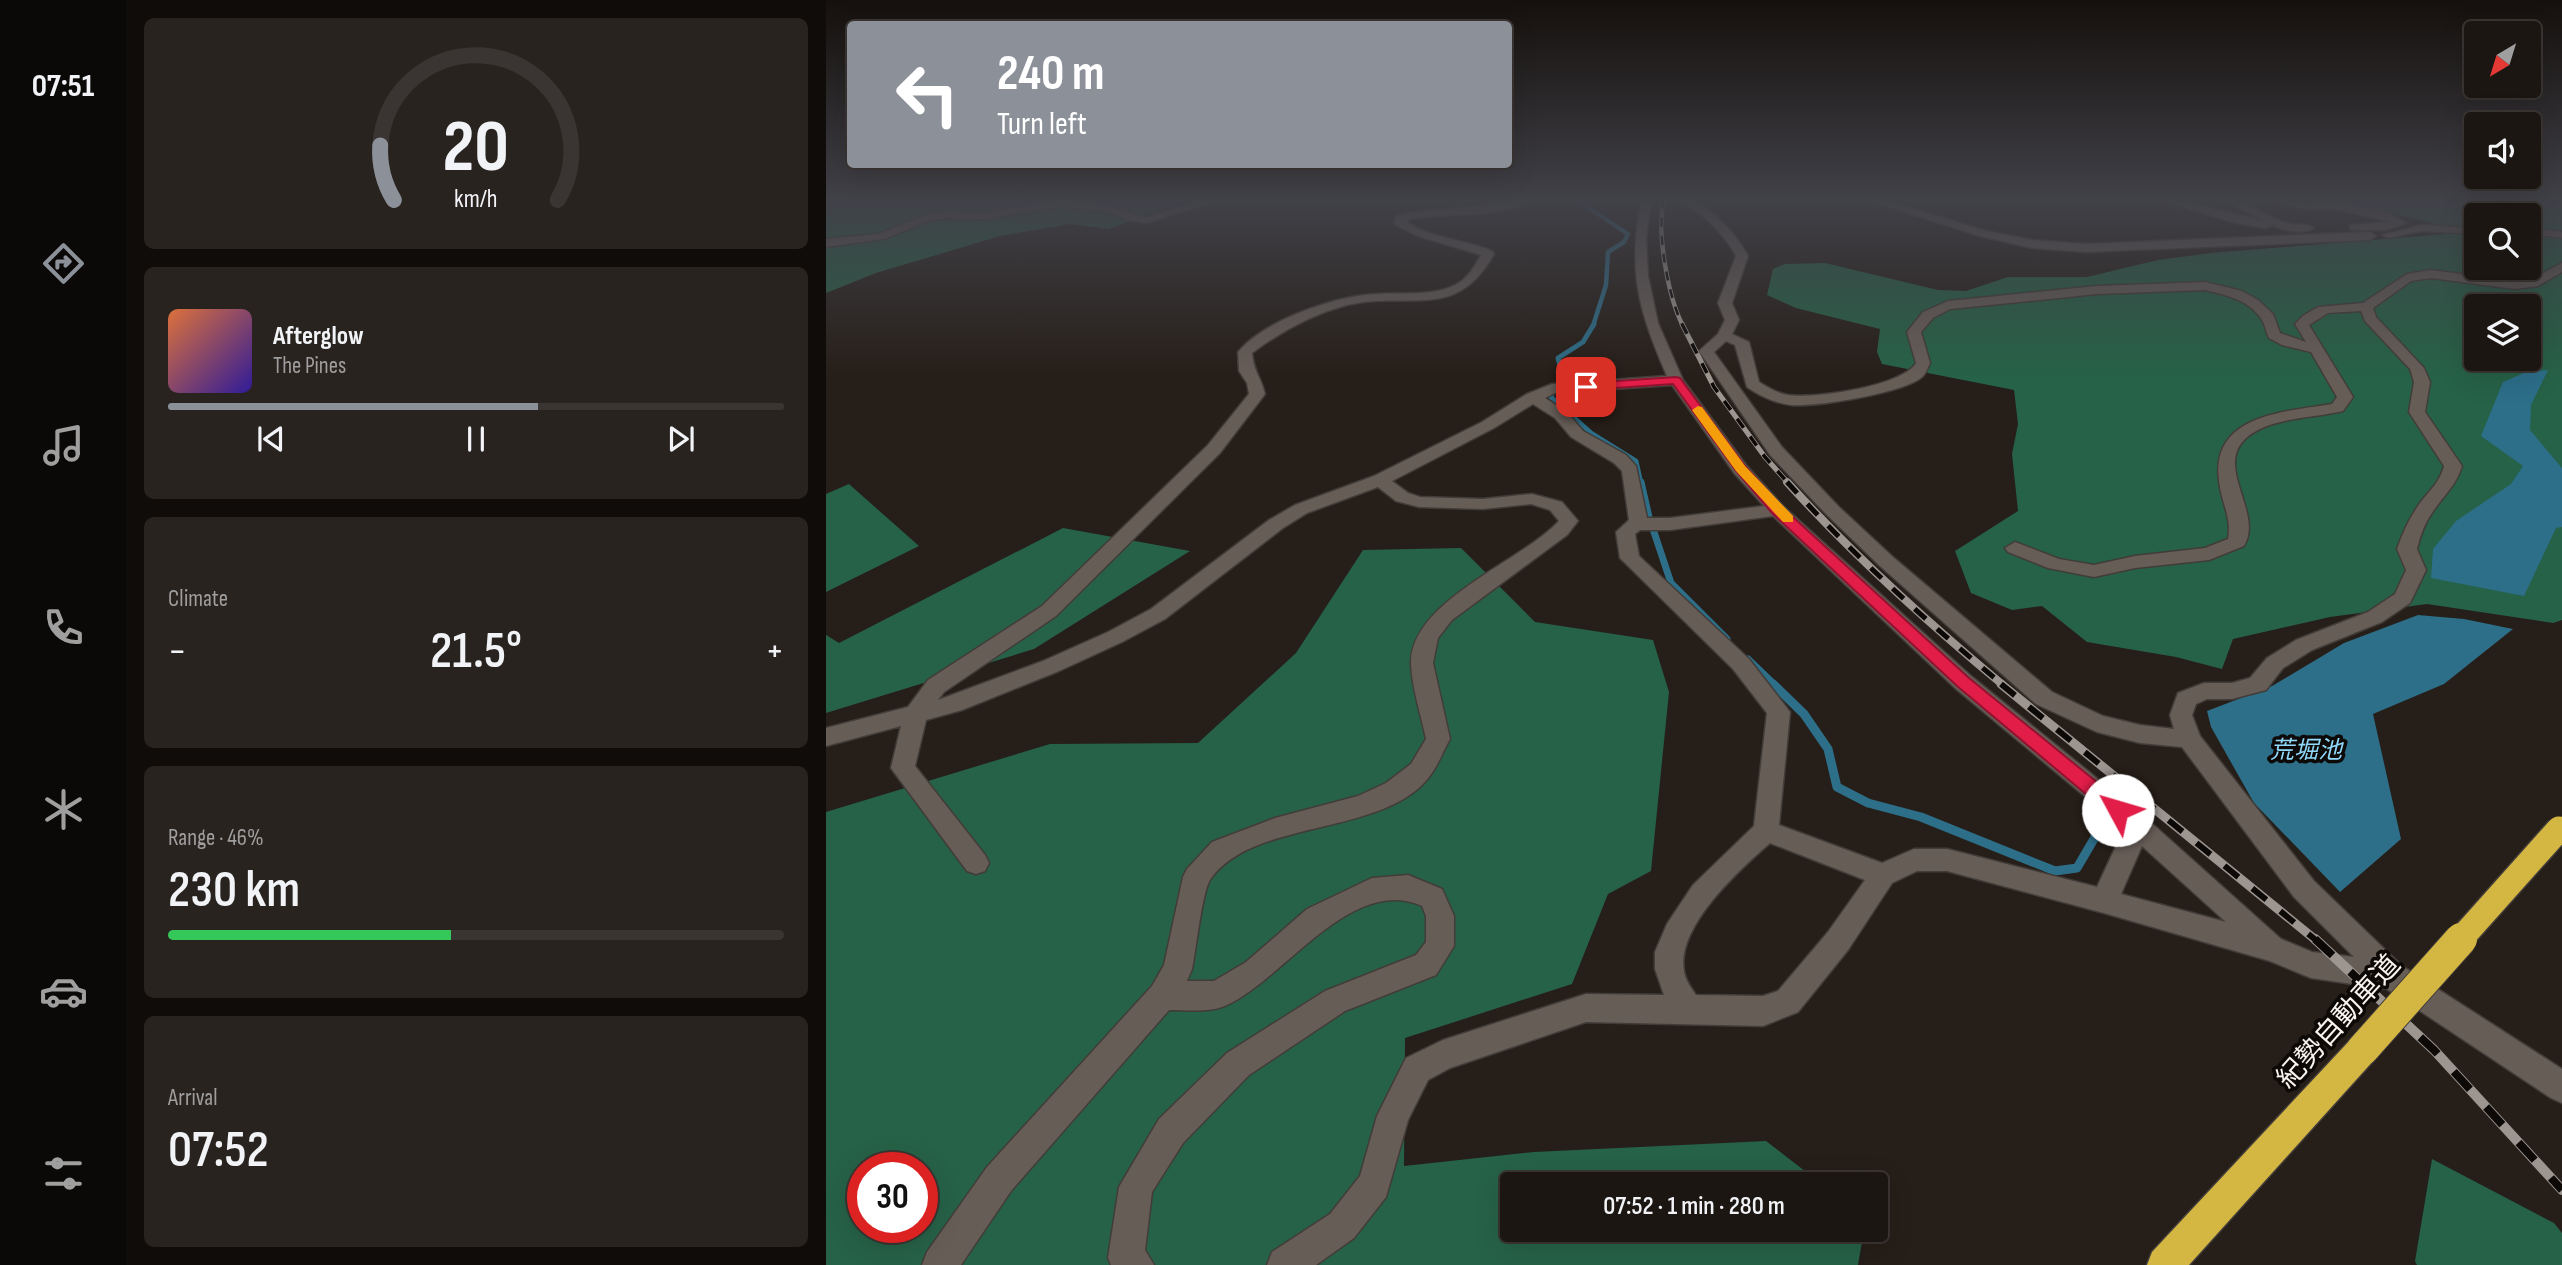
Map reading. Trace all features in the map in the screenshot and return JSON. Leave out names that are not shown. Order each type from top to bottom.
[{"type":"highway","name":"紀勢自動車道","points":[[2165,1265],[2364,1049],[2561,826]]},
{"type":"street","points":[[976,863],[903,768],[916,713],[936,686],[1049,611],[1214,450],[1257,394],[1255,383],[1246,371],[1245,352],[1261,339],[1324,309],[1346,302],[1380,295],[1435,294],[1461,287],[1478,271],[1485,259]]},
{"type":"street","points":[[1641,259],[1651,323],[1676,380],[1740,469],[1777,510],[1963,682],[2138,827],[2274,948]]},
{"type":"street","points":[[1741,259],[1725,303],[1732,320],[1724,336],[1706,351],[1776,451],[1833,511],[1887,562],[2044,698],[2097,723],[2140,734],[2189,739]]},
{"type":"street","points":[[2015,548],[2055,564],[2094,571],[2134,562],[2209,554],[2237,542],[2240,526],[2227,478],[2227,456],[2236,435],[2251,425],[2337,408],[2345,397],[2302,324],[2311,313],[2336,307],[2366,307],[2407,278],[2431,274],[2515,285],[2533,283],[2562,267]]},
{"type":"street","points":[[1724,336],[1742,342],[1752,384],[1767,394],[1790,400],[1888,387],[1917,374],[1923,363],[1914,332],[1920,320],[1935,309],[1948,305],[2096,290],[2205,286],[2237,293],[2268,317],[2274,335],[2287,342],[2317,349]]},
{"type":"street","points":[[2366,307],[2370,318],[2417,368],[2421,382],[2417,412],[2453,466],[2449,484],[2429,504],[2414,525],[2407,549],[2416,569],[2403,598],[2375,617],[2304,645],[2276,663],[2258,684],[2232,691],[2204,691],[2186,699],[2181,715],[2189,739],[2249,822],[2304,889],[2392,976],[2562,1087]]},
{"type":"street","points":[[826,737],[954,704],[1051,666],[1115,637],[1158,614],[1301,509],[1380,480],[1489,425],[1532,397],[1552,389],[1676,380]]},
{"type":"street","points":[[1532,397],[1561,415],[1577,434],[1620,459],[1630,470],[1638,522],[1625,532],[1630,558],[1741,664],[1779,712],[1766,831],[1730,861],[1673,934],[1668,969],[1687,1009]]},
{"type":"street","points":[[940,1265],[999,1179],[1162,996],[1178,969],[1196,877],[1221,850],[1275,829],[1364,805],[1395,790],[1420,771],[1438,739],[1422,663],[1428,636],[1445,615],[1560,531],[1569,521],[1556,506],[1532,499],[1483,504],[1419,502],[1402,497],[1380,480]]},
{"type":"street","points":[[1635,524],[1670,524],[1777,510]]},
{"type":"street","points":[[2104,901],[2138,827]]},
{"type":"street","points":[[1766,831],[1883,875]]},
{"type":"street","points":[[1285,1265],[1342,1226],[1374,1185],[1393,1116],[1417,1069],[1443,1055],[1586,1008],[1763,1011],[1788,1002],[1838,941],[1883,875],[1914,860],[1947,860],[2104,901],[2274,948],[2311,965],[2392,976]]},
{"type":"street","points":[[1136,1265],[1126,1258],[1136,1187],[1171,1131],[1238,1064],[1335,1001],[1426,965],[1440,946],[1440,916],[1433,898],[1408,887],[1373,890],[1317,918],[1256,972],[1218,995],[1162,996]]},
{"type":"green space","points":[[826,259],[923,259],[876,273],[826,293]]},
{"type":"green space","points":[[2165,259],[2464,259],[2464,280],[2541,280],[2541,259],[2562,259],[2562,620],[2553,623],[2427,604],[2330,617],[2233,639],[2222,669],[2176,657],[2087,642],[2042,606],[2012,610],[1971,593],[1955,551],[2018,511],[2012,454],[2018,424],[2014,390],[1882,364],[1877,352],[1880,329],[1796,308],[1767,295],[1773,269],[1785,264],[1825,263],[1938,290],[1966,291],[2008,277],[2087,277]]},
{"type":"green space","points":[[849,484],[919,546],[826,592],[826,494]]},
{"type":"green space","points":[[1063,528],[1190,551],[1034,649],[826,713],[826,635],[839,643]]},
{"type":"green space","points":[[1461,548],[1535,622],[1653,640],[1669,692],[1651,871],[1608,894],[1572,984],[1405,1038],[1404,1166],[1534,1152],[1766,1141],[1806,1172],[1500,1172],[1500,1242],[1862,1242],[1858,1265],[826,1265],[826,812],[1050,744],[1198,743],[1296,653],[1363,550]]},
{"type":"green space","points":[[2432,1159],[2554,1223],[2562,1233],[2562,1265],[2417,1265],[2415,1261]]},
{"type":"water","points":[[2548,370],[2531,405],[2530,430],[2562,468],[2562,527],[2556,528],[2524,596],[2431,578],[2433,549],[2456,521],[2511,484],[2523,466],[2481,436],[2503,382],[2526,372]]},
{"type":"water","name":"荒堀池","points":[[2418,615],[2464,619],[2513,629],[2444,684],[2373,714],[2401,839],[2340,892],[2254,803],[2211,727],[2207,711],[2272,686],[2344,643]]},
{"type":"waterway","points":[[1593,325],[1606,285],[1608,259]]},
{"type":"waterway","points":[[1593,325],[1583,342],[1558,358],[1564,381],[1550,396],[1591,433],[1636,461],[1641,484]]},
{"type":"waterway","points":[[1641,482],[1649,517],[1671,583],[1727,639]]},
{"type":"waterway","points":[[1748,659],[1775,685]]},
{"type":"waterway","points":[[1773,684],[1804,714],[1828,749],[1837,787],[1868,803],[1921,817],[2055,871],[2077,868],[2105,820]]},
{"type":"railway","points":[[1664,259],[1668,282],[1683,326]]},
{"type":"railway","points":[[1683,326],[1714,387],[1765,457],[1789,484]]},
{"type":"railway","points":[[1787,482],[1892,588],[2003,685]]},
{"type":"railway","points":[[2001,684],[2317,941]]},
{"type":"railway","points":[[2315,939],[2434,1050],[2562,1190]]},
{"type":"slow traffic","points":[[1698,410],[1740,469],[1788,519]]},
{"type":"route","points":[[1586,387],[1676,380],[1740,469],[1777,510],[1963,682],[2118,810]]}]
